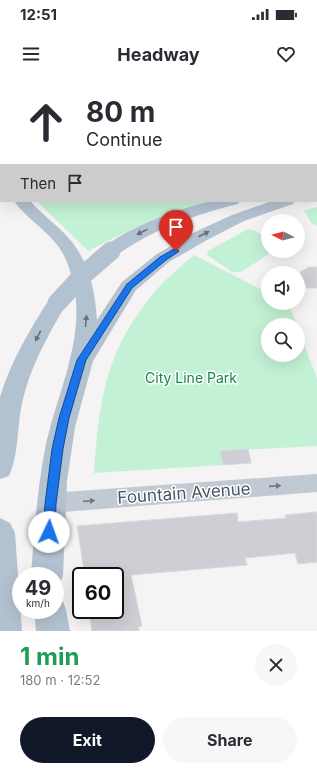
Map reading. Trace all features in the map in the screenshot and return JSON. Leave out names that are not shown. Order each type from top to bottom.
[{"type":"main road","points":[[23,202],[27,208],[64,242],[75,259],[84,287],[87,313],[82,360],[62,430],[50,504],[47,567]]},
{"type":"main road","points":[[0,467],[10,403],[24,363],[40,331],[66,291],[94,265],[127,240],[177,216],[228,202]]},
{"type":"main road","points":[[82,360],[129,286],[163,258],[201,236],[238,218],[284,202]]},
{"type":"main road","points":[[0,533],[5,631]]},
{"type":"main road","points":[[51,619],[53,631]]},
{"type":"street","points":[[83,80],[102,80]]},
{"type":"street","name":"Fountain Avenue","points":[[50,504],[317,483]]},
{"type":"green space","points":[[38,202],[205,202],[171,212],[88,251]]},
{"type":"green space","points":[[317,207],[317,226],[312,224],[304,211]]},
{"type":"green space","points":[[248,229],[261,234],[261,258],[262,258],[241,272],[232,272],[207,255],[208,251]]},
{"type":"green space","name":"City Line Park","points":[[194,255],[261,289],[261,310],[291,310],[294,318],[261,318],[261,362],[305,362],[305,347],[317,378],[317,446],[220,451],[223,465],[94,473],[102,399],[115,357],[124,336],[137,315],[158,288]]},
{"type":"building","points":[[309,267],[317,267],[317,288],[307,288],[305,283],[305,269]]},
{"type":"building","points":[[248,449],[251,463],[223,465],[220,451]]},
{"type":"building","points":[[317,512],[317,562],[298,564],[295,553],[245,558],[247,565],[131,575],[142,626],[138,627],[139,631],[92,631],[90,619],[124,619],[124,567],[84,567],[77,526],[237,513],[238,522],[286,518],[285,515]]},
{"type":"route","points":[[49,532],[50,504],[58,449],[64,418],[82,360],[129,286],[163,258],[176,251]]}]
